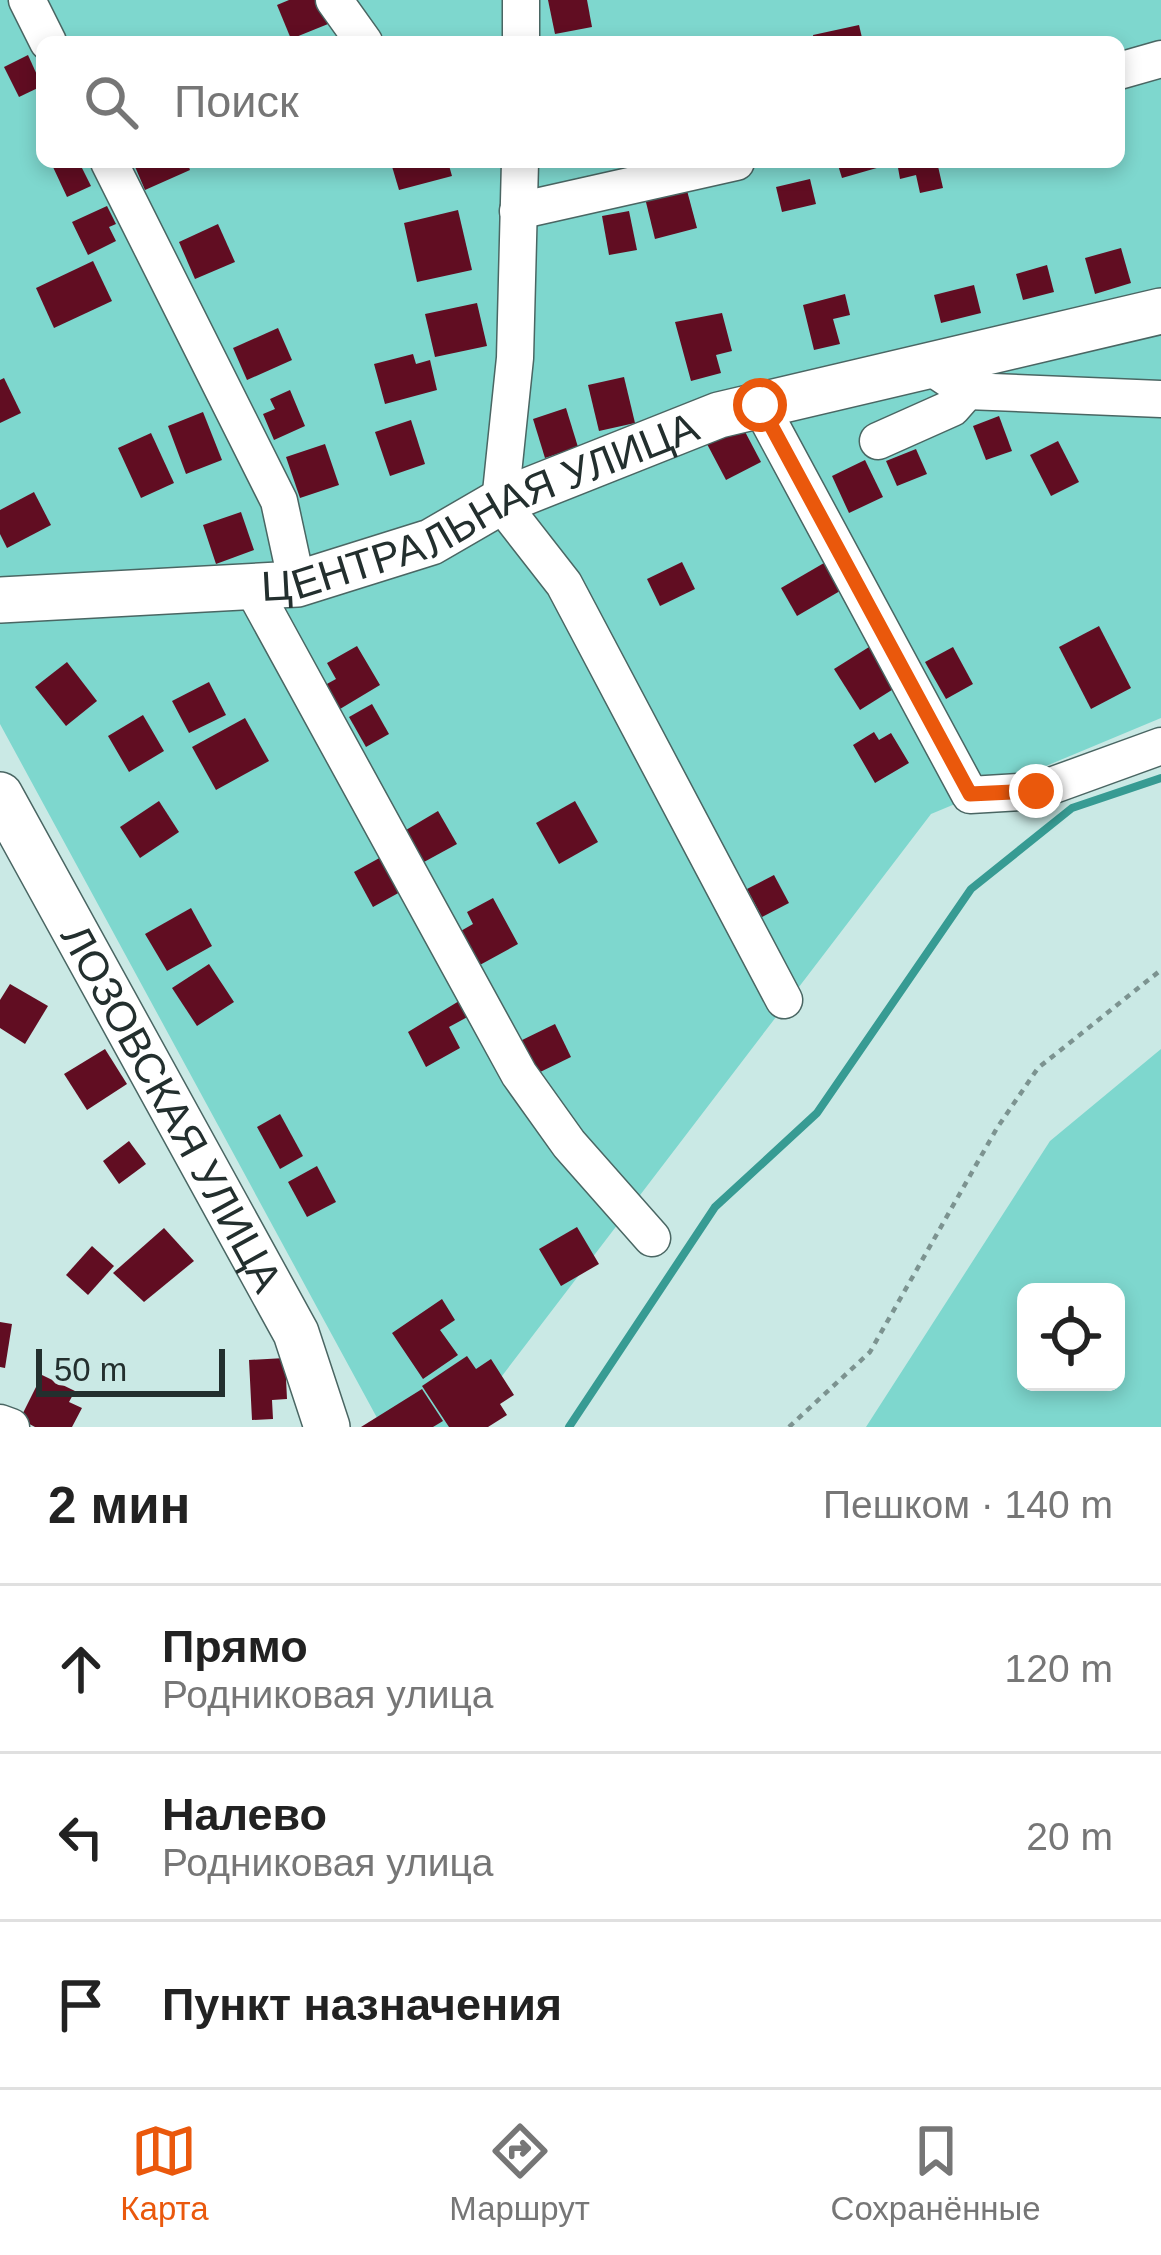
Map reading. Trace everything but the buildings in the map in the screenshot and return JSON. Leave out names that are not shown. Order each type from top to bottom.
[{"type":"main road","name":"ЦЕНТРАЛЬНАЯ УЛИЦА","points":[[0,600],[297,584],[430,542],[500,502],[719,415],[1161,311]]},
{"type":"main road","name":"ЛОЗОВСКАЯ УЛИЦА","points":[[0,795],[296,1333],[327,1427]]},
{"type":"street","points":[[27,0],[45,36]]},
{"type":"street","points":[[334,0],[360,36]]},
{"type":"street","points":[[521,0],[521,36]]},
{"type":"street","points":[[1125,69],[1161,59]]},
{"type":"street","points":[[112,168],[279,501],[297,584]]},
{"type":"street","points":[[520,168],[514,358],[500,502],[564,584],[784,1000]]},
{"type":"street","points":[[518,211],[709,168]]},
{"type":"street","points":[[928,365],[967,392],[1161,399]]},
{"type":"street","points":[[878,441],[952,408],[967,392]]},
{"type":"street","points":[[760,405],[970,794],[1036,791],[1161,746]]},
{"type":"street","points":[[252,587],[519,1074],[569,1144],[652,1238]]},
{"type":"street","points":[[0,1423],[10,1427]]},
{"type":"path","points":[[790,1427],[870,1352],[997,1128],[1038,1068],[1161,970]]},
{"type":"shaded area","points":[[0,0],[1161,0],[1161,718],[931,814],[463,1427],[382,1427],[0,724]]},
{"type":"shaded area","points":[[1161,1049],[1161,1427],[866,1427],[1050,1141]]},
{"type":"waterway","points":[[569,1427],[715,1207],[817,1113],[971,889],[1072,808],[1161,778]]},
{"type":"route","points":[[760,405],[970,794],[1036,791]]}]
